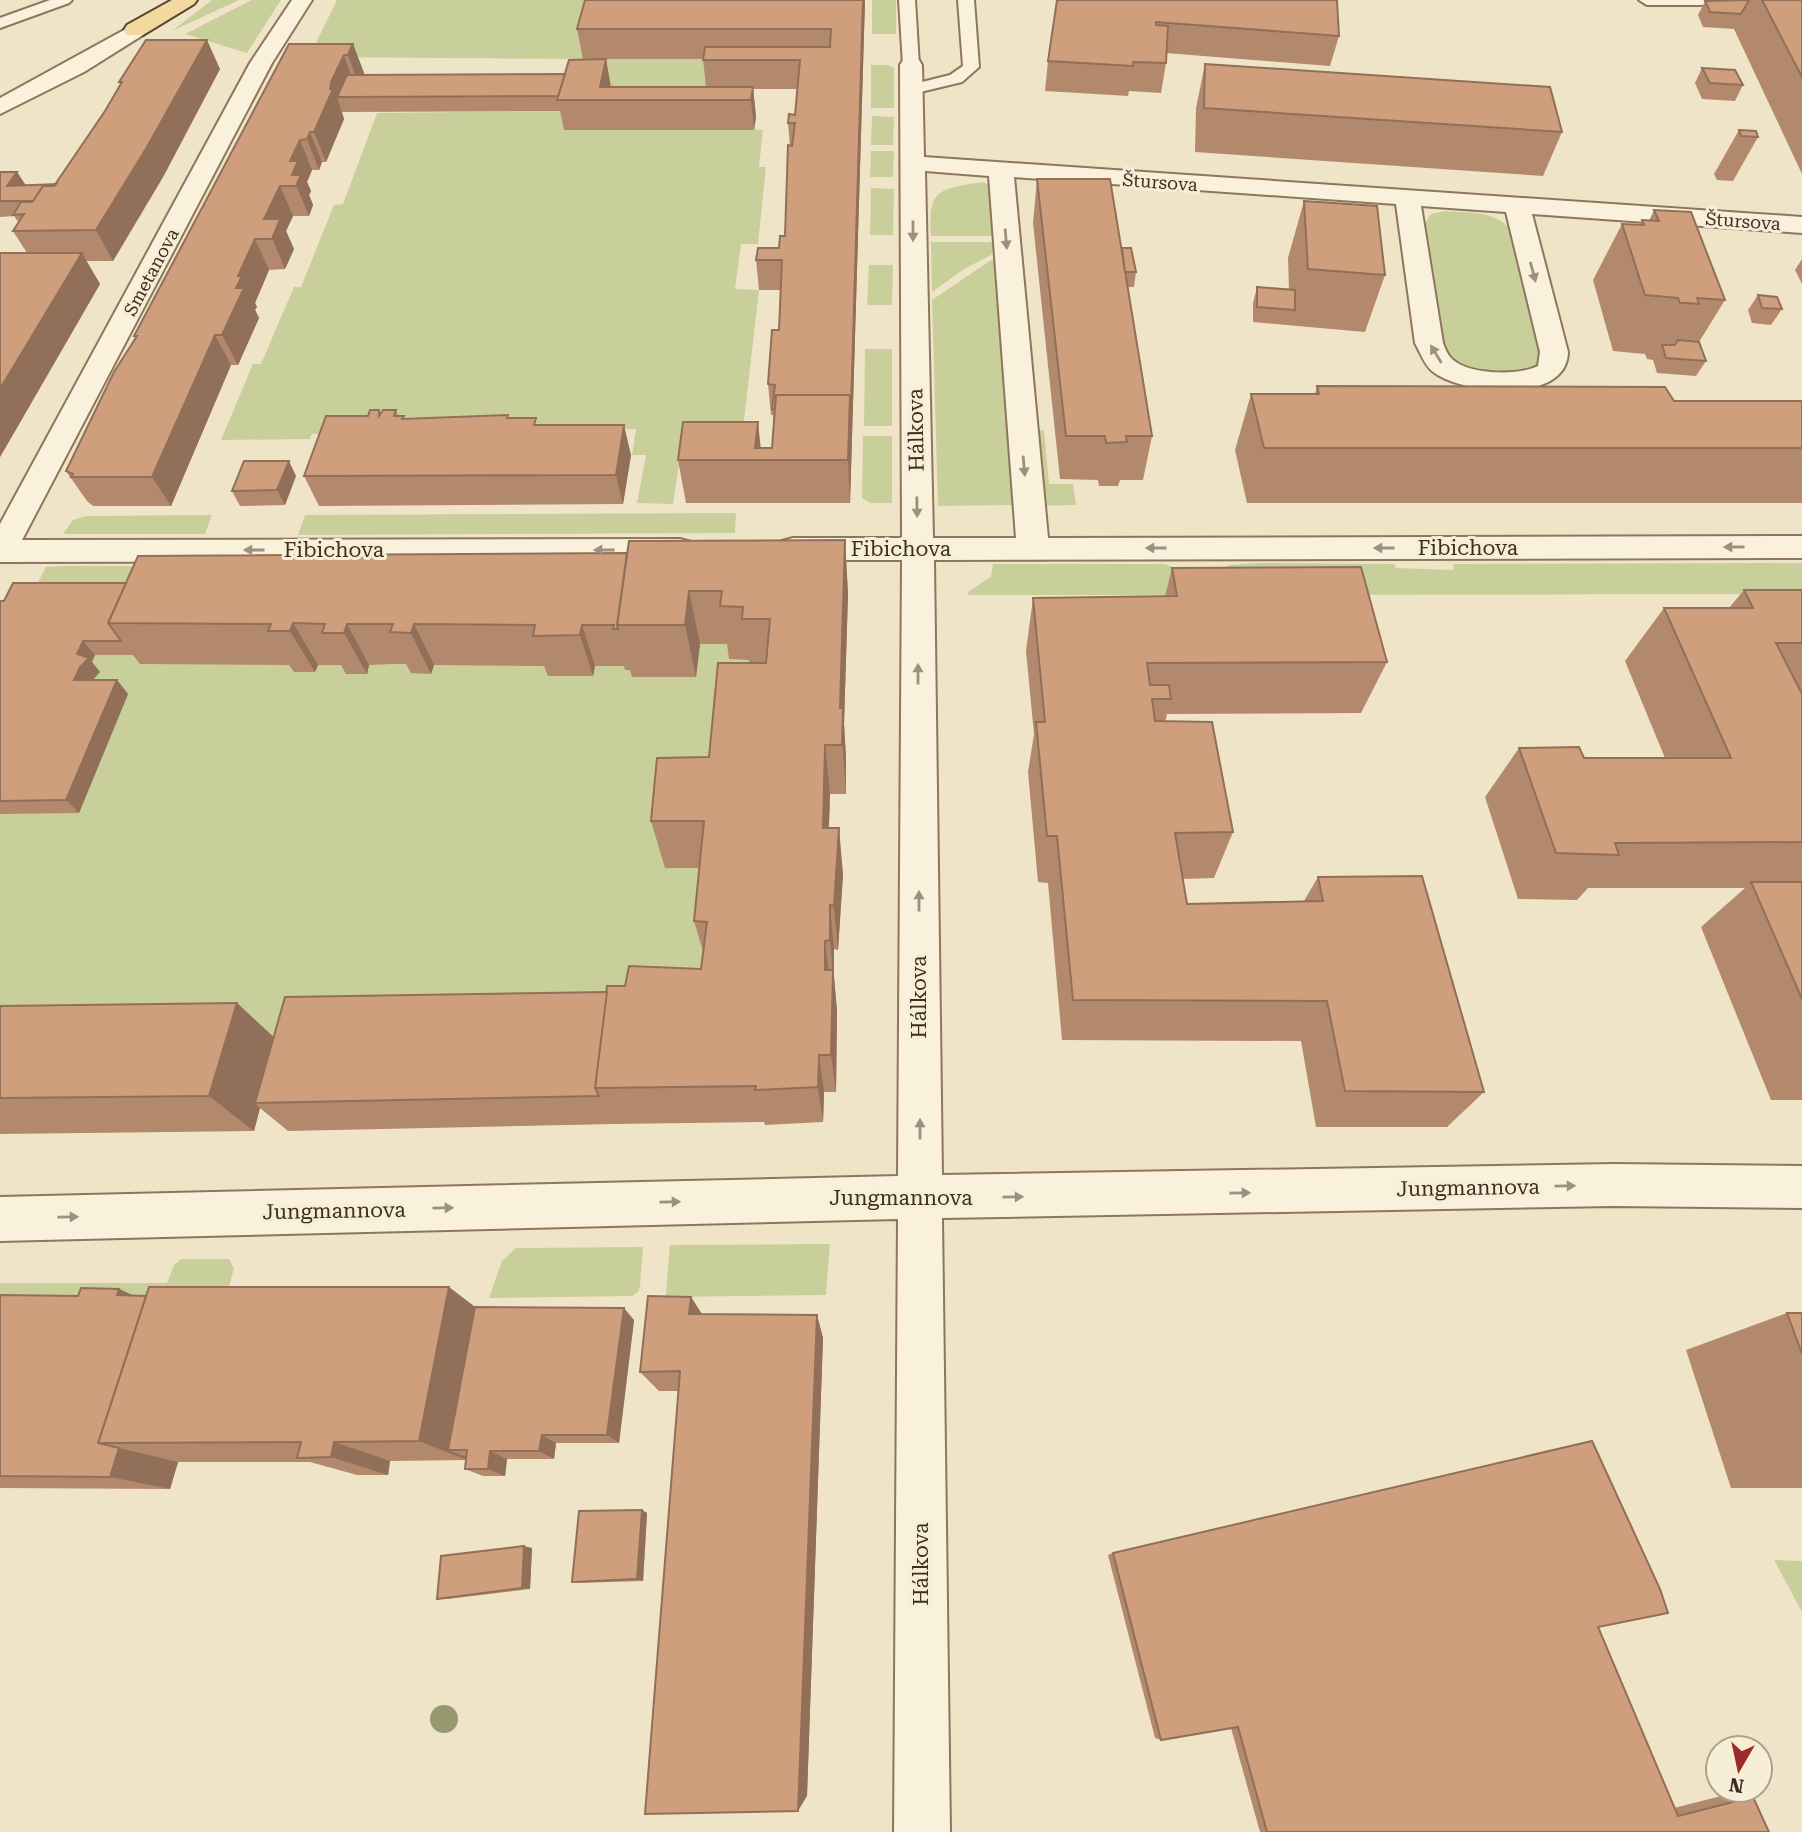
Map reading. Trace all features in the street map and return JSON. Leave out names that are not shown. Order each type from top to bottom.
[{"type":"main road","points":[[135,30],[162,7],[175,0]]},
{"type":"main road","points":[[135,30],[187,0]]},
{"type":"street","name":"Smetanova","points":[[0,543],[12,531],[261,63],[302,0]]},
{"type":"street","points":[[0,107],[76,67],[135,30]]},
{"type":"street","name":"Hálkova","points":[[912,77],[918,549],[922,1832]]},
{"type":"street","name":"Štursova","points":[[913,163],[1802,225]]},
{"type":"street","points":[[1001,171],[1033,549]]},
{"type":"street","points":[[1407,198],[1429,343],[1435,357],[1444,366],[1469,377],[1518,382],[1549,372],[1554,362],[1554,352],[1517,205]]},
{"type":"street","name":"Fibichova","points":[[759,549],[1802,547]]},
{"type":"street","name":"Fibichova","points":[[0,551],[705,550]]},
{"type":"street","name":"Jungmannova","points":[[0,1219],[920,1197],[1614,1185],[1802,1187]]},
{"type":"lane","points":[[0,23],[64,0]]},
{"type":"lane","points":[[907,0],[912,77],[956,79],[971,67],[966,0]]},
{"type":"lane","points":[[1647,0],[1742,0]]},
{"type":"green space","points":[[212,0],[239,0],[172,31]]},
{"type":"green space","points":[[252,0],[281,0],[247,53],[185,34]]},
{"type":"green space","points":[[337,0],[599,0],[712,59],[706,89],[575,89],[583,59],[309,57]]},
{"type":"green space","points":[[872,0],[896,0],[896,34],[872,34]]},
{"type":"green space","points":[[871,65],[888,65],[894,68],[894,108],[871,108]]},
{"type":"green space","points":[[569,111],[763,130],[759,167],[766,167],[758,244],[741,244],[735,289],[759,290],[742,438],[683,438],[673,504],[637,503],[646,455],[632,455],[636,429],[312,434],[310,439],[221,440],[253,364],[261,364],[294,287],[301,287],[334,205],[343,204],[377,113]]},
{"type":"green space","points":[[872,116],[894,117],[893,145],[871,145]]},
{"type":"green space","points":[[871,151],[894,151],[893,177],[870,177]]},
{"type":"green space","points":[[982,182],[991,185],[996,236],[931,236],[932,209],[939,194],[955,187]]},
{"type":"green space","points":[[871,188],[894,189],[893,235],[870,235]]},
{"type":"green space","points":[[1445,211],[1486,215],[1507,226],[1526,287],[1540,357],[1538,364],[1515,373],[1490,373],[1477,371],[1445,353],[1424,224],[1431,214]]},
{"type":"green space","points":[[931,242],[996,242],[997,252],[964,269],[932,292]]},
{"type":"green space","points":[[997,256],[1015,505],[938,506],[932,300]]},
{"type":"green space","points":[[869,265],[893,265],[892,305],[867,305]]},
{"type":"green space","points":[[865,349],[892,349],[892,426],[864,426]]},
{"type":"green space","points":[[1044,430],[1049,484],[1073,484],[1076,505],[1035,506],[1036,431]]},
{"type":"green space","points":[[863,436],[892,436],[892,503],[870,503],[862,498]]},
{"type":"green space","points":[[736,513],[735,533],[298,535],[305,515]]},
{"type":"green space","points":[[212,515],[205,534],[63,534],[73,520],[86,516]]},
{"type":"green space","points":[[1259,563],[1394,564],[1396,568],[1454,570],[1453,564],[1802,563],[1802,594],[1219,595],[1223,568]]},
{"type":"green space","points":[[993,564],[1164,564],[1179,569],[1190,595],[968,595],[969,591],[991,577]]},
{"type":"green space","points":[[449,566],[462,575],[36,586],[46,567]]},
{"type":"green space","points":[[813,621],[794,1067],[0,1091],[0,766],[63,623]]},
{"type":"green space","points":[[830,1244],[826,1295],[668,1297],[666,1294],[670,1245]]},
{"type":"green space","points":[[643,1247],[640,1286],[638,1292],[632,1296],[489,1298],[502,1261],[516,1248]]},
{"type":"green space","points":[[181,1259],[229,1259],[234,1269],[225,1299],[0,1298],[0,1283],[167,1283],[174,1265]]},
{"type":"green space","points":[[1774,1560],[1802,1561],[1802,1612]]},
{"type":"building","points":[[585,0],[863,0],[851,409],[850,395],[776,395],[775,409],[772,409],[775,385],[768,384],[772,330],[779,330],[782,260],[756,260],[758,248],[779,248],[780,236],[785,236],[788,145],[792,146],[795,123],[788,123],[789,114],[795,115],[800,60],[703,60],[705,47],[830,47],[831,29],[577,29]]},
{"type":"building","points":[[1057,0],[1337,0],[1339,36],[1156,22],[1156,25],[1168,26],[1166,63],[1133,62],[1133,66],[1048,61]]},
{"type":"building","points":[[1749,0],[1741,14],[1710,12],[1705,1]]},
{"type":"building","points":[[1762,0],[1802,0],[1802,77]]},
{"type":"building","points":[[146,40],[207,40],[147,147],[96,230],[13,231],[24,214],[13,215],[21,202],[32,202],[43,186],[54,186],[105,111],[122,82],[119,82]]},
{"type":"building","points":[[289,44],[353,44],[348,55],[344,55],[331,82],[330,89],[333,89],[314,132],[310,132],[307,139],[300,140],[290,161],[298,161],[292,175],[301,175],[296,186],[280,186],[264,219],[280,219],[272,239],[255,239],[238,276],[242,276],[236,288],[244,288],[222,335],[215,335],[152,477],[71,477],[73,474],[66,471],[114,372],[137,336],[134,336]]},
{"type":"building","points":[[606,59],[600,87],[753,87],[751,100],[557,100],[569,60]]},
{"type":"building","points":[[1205,64],[1550,87],[1562,132],[1204,108]]},
{"type":"building","points":[[1702,68],[1735,70],[1743,85],[1710,83]]},
{"type":"building","points":[[565,74],[558,96],[337,97],[347,75]]},
{"type":"building","points":[[1739,130],[1756,131],[1758,137],[1741,136]]},
{"type":"building","points":[[0,172],[17,172],[7,186],[56,184],[43,186],[33,201],[0,201]]},
{"type":"building","points":[[1037,179],[1110,179],[1152,436],[1126,436],[1127,442],[1106,443],[1105,436],[1066,436]]},
{"type":"building","points":[[1304,201],[1377,206],[1385,275],[1308,269]]},
{"type":"building","points":[[1654,210],[1691,212],[1725,300],[1697,298],[1699,304],[1680,303],[1678,298],[1645,295],[1622,224],[1644,225],[1642,220],[1659,221]]},
{"type":"building","points":[[1122,248],[1131,248],[1136,272],[1125,272]]},
{"type":"building","points":[[0,253],[82,253],[0,389]]},
{"type":"building","points":[[1257,287],[1295,290],[1295,310],[1257,307]]},
{"type":"building","points":[[1758,295],[1777,297],[1782,309],[1762,308]]},
{"type":"building","points":[[1678,340],[1699,342],[1706,361],[1666,358],[1662,345],[1675,345]]},
{"type":"building","points":[[1317,386],[1665,387],[1674,401],[1802,401],[1802,448],[1264,448],[1251,394],[1319,394]]},
{"type":"building","points":[[776,395],[850,395],[848,460],[678,460],[683,422],[758,422],[755,448],[772,448]]},
{"type":"building","points":[[370,410],[379,410],[379,416],[383,410],[396,410],[394,416],[404,416],[402,419],[508,415],[507,418],[536,418],[534,425],[624,425],[616,475],[304,476],[326,416],[368,416]]},
{"type":"building","points":[[244,461],[289,461],[277,490],[232,491]]},
{"type":"building","points":[[845,540],[840,708],[843,708],[842,745],[825,745],[823,828],[839,828],[834,906],[830,905],[830,940],[825,941],[825,970],[833,970],[831,1055],[819,1055],[818,1087],[755,1090],[756,1086],[595,1088],[607,986],[625,986],[629,966],[701,969],[707,922],[694,921],[704,821],[651,821],[657,758],[709,757],[718,663],[766,663],[770,619],[742,619],[743,607],[720,606],[722,591],[689,591],[685,625],[617,625],[629,541]]},
{"type":"building","points":[[627,553],[618,629],[613,629],[614,625],[582,625],[580,635],[533,636],[535,625],[414,624],[411,633],[390,632],[393,624],[347,624],[344,633],[322,633],[325,624],[293,623],[290,631],[268,631],[271,624],[108,623],[138,556]]},
{"type":"building","points":[[1361,567],[1387,662],[1147,663],[1150,685],[1169,685],[1171,699],[1152,699],[1155,721],[1212,722],[1233,832],[1175,833],[1187,904],[1323,901],[1318,877],[1422,876],[1484,1092],[1345,1091],[1327,1001],[1073,1000],[1057,836],[1047,836],[1036,722],[1045,722],[1033,598],[1177,596],[1172,568]]},
{"type":"building","points":[[13,583],[126,583],[108,623],[121,641],[83,641],[77,654],[89,658],[80,667],[74,680],[117,680],[66,800],[0,801],[0,601],[4,601]]},
{"type":"building","points":[[1744,590],[1802,590],[1802,643],[1776,643],[1802,694],[1802,842],[1615,843],[1619,855],[1556,853],[1519,748],[1579,747],[1584,758],[1731,758],[1664,608],[1753,608]]},
{"type":"building","points":[[1751,882],[1802,882],[1802,999]]},
{"type":"building","points":[[607,992],[595,1088],[599,1096],[255,1103],[285,997]]},
{"type":"building","points":[[237,1003],[209,1096],[0,1098],[0,1006]]},
{"type":"building","points":[[149,1287],[449,1287],[419,1441],[334,1442],[331,1457],[297,1458],[301,1442],[98,1443]]},
{"type":"building","points":[[81,1288],[119,1289],[117,1295],[146,1296],[98,1443],[119,1448],[110,1477],[0,1476],[0,1295],[78,1296]]},
{"type":"building","points":[[648,1296],[691,1297],[689,1314],[817,1315],[798,1811],[645,1814],[680,1371],[640,1372]]},
{"type":"building","points":[[475,1307],[624,1308],[607,1435],[542,1435],[539,1451],[490,1451],[488,1469],[465,1469],[467,1450],[448,1450]]},
{"type":"building","points":[[1787,1313],[1802,1313],[1802,1354]]},
{"type":"building","points":[[1592,1441],[1660,1589],[1668,1613],[1598,1627],[1678,1816],[1725,1804],[1756,1804],[1769,1832],[1267,1832],[1238,1727],[1161,1740],[1113,1553]]},
{"type":"building","points":[[642,1510],[637,1579],[572,1582],[579,1511]]},
{"type":"building","points":[[524,1546],[522,1588],[437,1599],[441,1556]]}]
